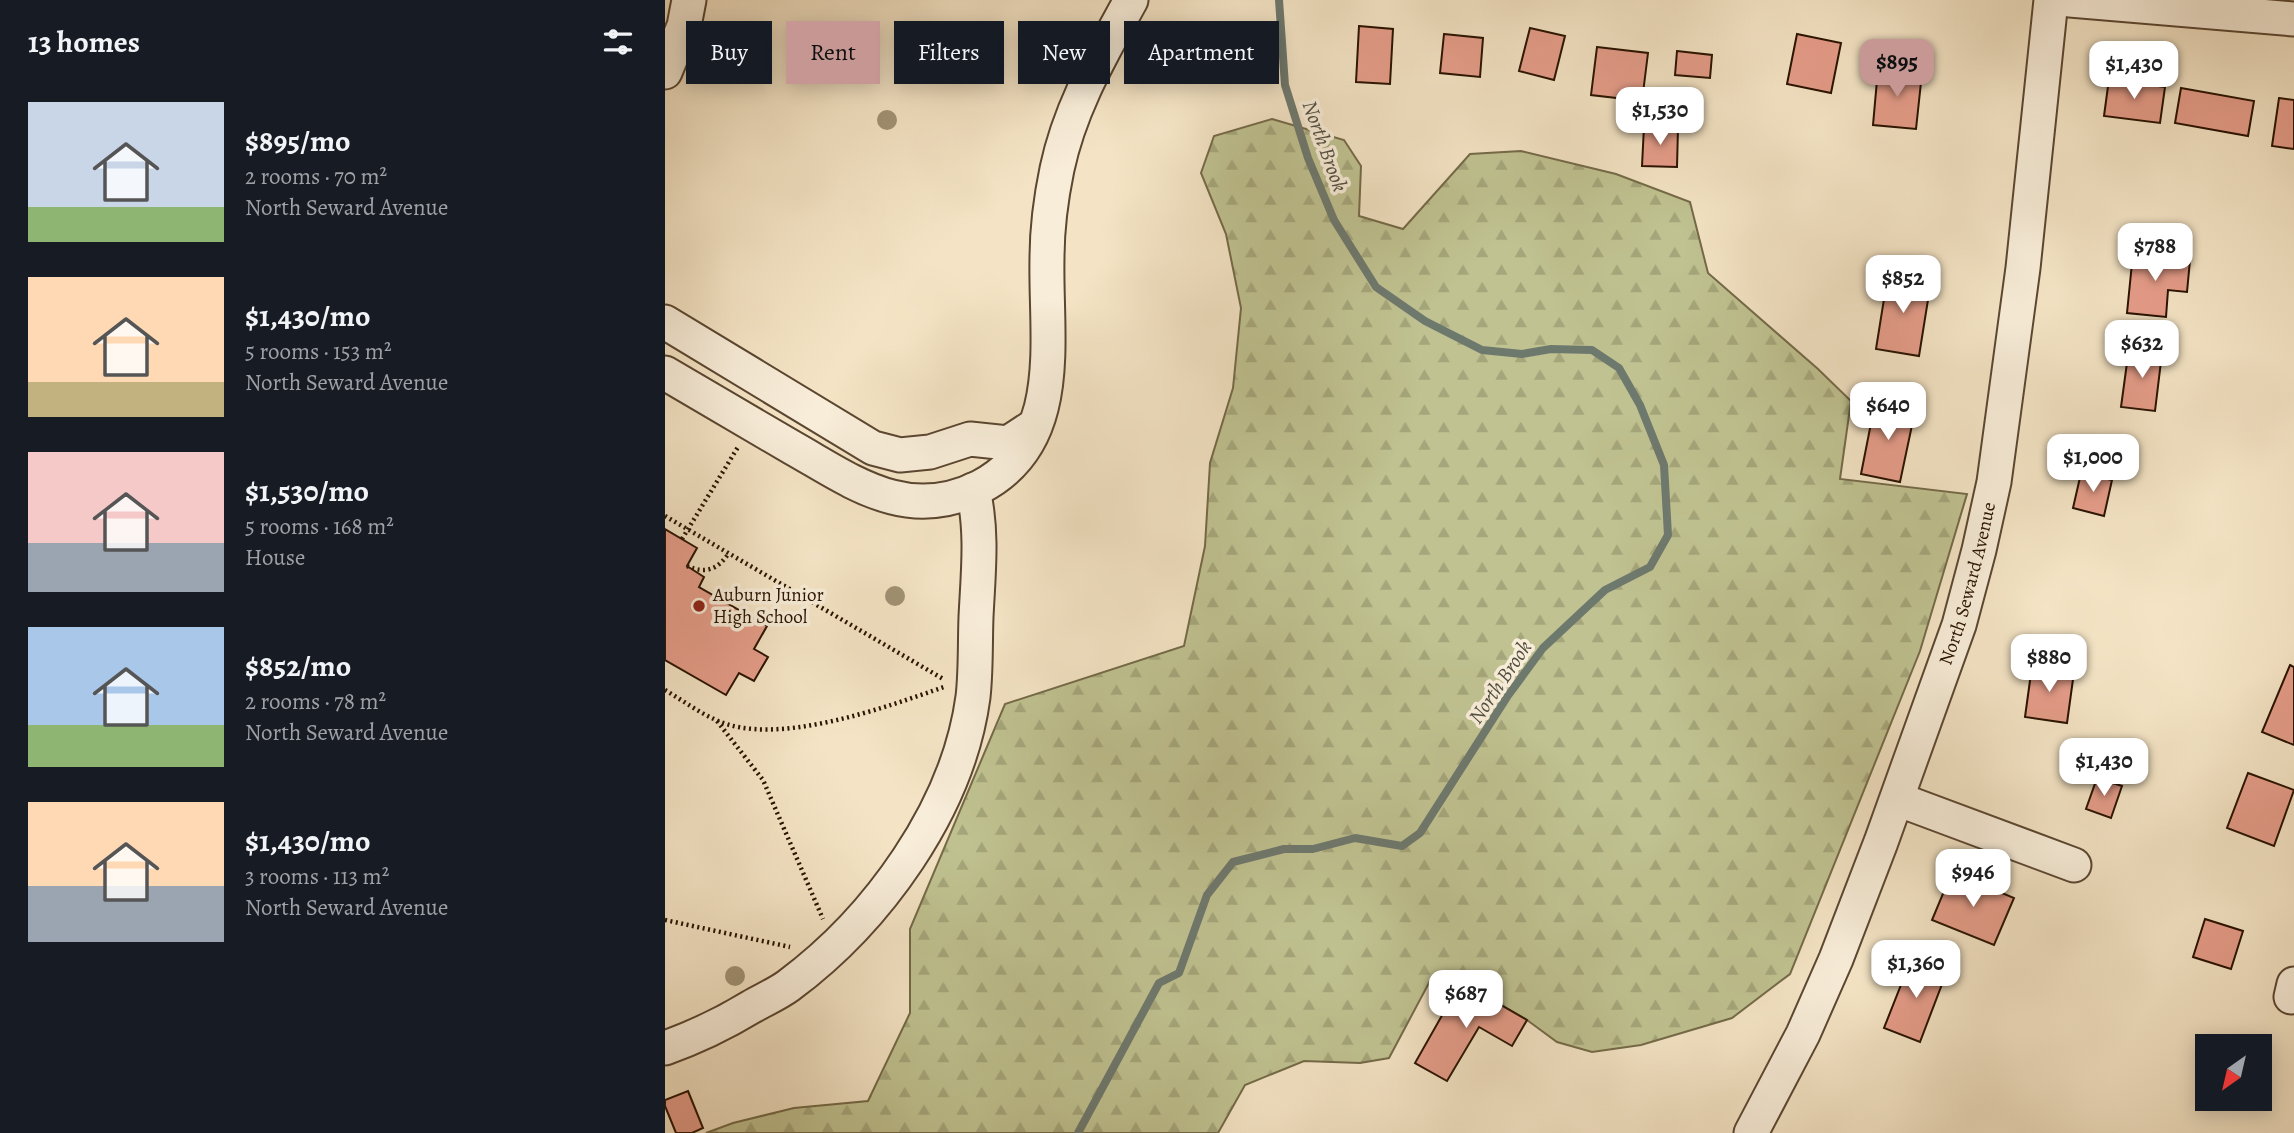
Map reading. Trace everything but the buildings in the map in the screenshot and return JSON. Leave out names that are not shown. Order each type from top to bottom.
[{"type":"street","points":[[665,72],[684,26],[689,0]]},
{"type":"street","points":[[665,373],[839,475],[892,497],[911,501],[951,499],[991,481],[1010,466],[1034,426],[1046,390],[1049,353],[1047,258],[1050,215],[1065,137],[1078,101],[1131,0]]},
{"type":"street","name":"North Seward Avenue","points":[[1751,1133],[1803,1034],[1831,972],[1959,625],[1979,551],[1994,482],[2023,268],[2051,0]]},
{"type":"street","points":[[2070,0],[2294,19]]},
{"type":"street","points":[[665,322],[873,448],[901,455],[930,452],[970,439],[1008,443],[1034,426]]},
{"type":"street","points":[[665,1048],[703,1035],[786,988],[830,950],[890,885],[932,819],[960,752],[973,697],[979,514],[973,490]]},
{"type":"street","points":[[1897,799],[2074,865]]},
{"type":"path","points":[[682,539],[752,424]]},
{"type":"path","points":[[665,516],[952,684],[880,709],[819,725],[775,729],[741,727],[717,721],[665,690]]},
{"type":"path","points":[[687,566],[701,572],[713,570],[729,553]]},
{"type":"path","points":[[717,721],[763,780],[830,950]]},
{"type":"path","points":[[665,920],[830,950]]},
{"type":"green space","points":[[1272,119],[1344,140],[1361,166],[1359,216],[1403,229],[1470,154],[1521,151],[1616,174],[1690,202],[1708,273],[1851,401],[1840,479],[1967,494],[1920,651],[1790,974],[1732,1018],[1641,1045],[1592,1052],[1557,1042],[1527,1020],[1449,974],[1431,979],[1389,1058],[1360,1063],[1304,1061],[1245,1085],[1218,1133],[706,1133],[733,1123],[794,1108],[868,1101],[910,1013],[910,929],[1005,704],[1184,646],[1205,546],[1210,463],[1233,388],[1241,308],[1226,234],[1201,173],[1214,136]]},
{"type":"waterway","name":"North Brook","points":[[1078,1133],[1159,983],[1179,973],[1207,895],[1233,862],[1284,849],[1313,849],[1355,838],[1402,846],[1420,833],[1507,697],[1543,648],[1605,590],[1650,567],[1668,535],[1664,465],[1640,405],[1619,368],[1592,350],[1551,349],[1522,354],[1482,350],[1425,321],[1376,287],[1334,220],[1308,158],[1285,85],[1279,0]]},
{"type":"place","name":"Auburn Junior High School","points":[[699,606]]}]
